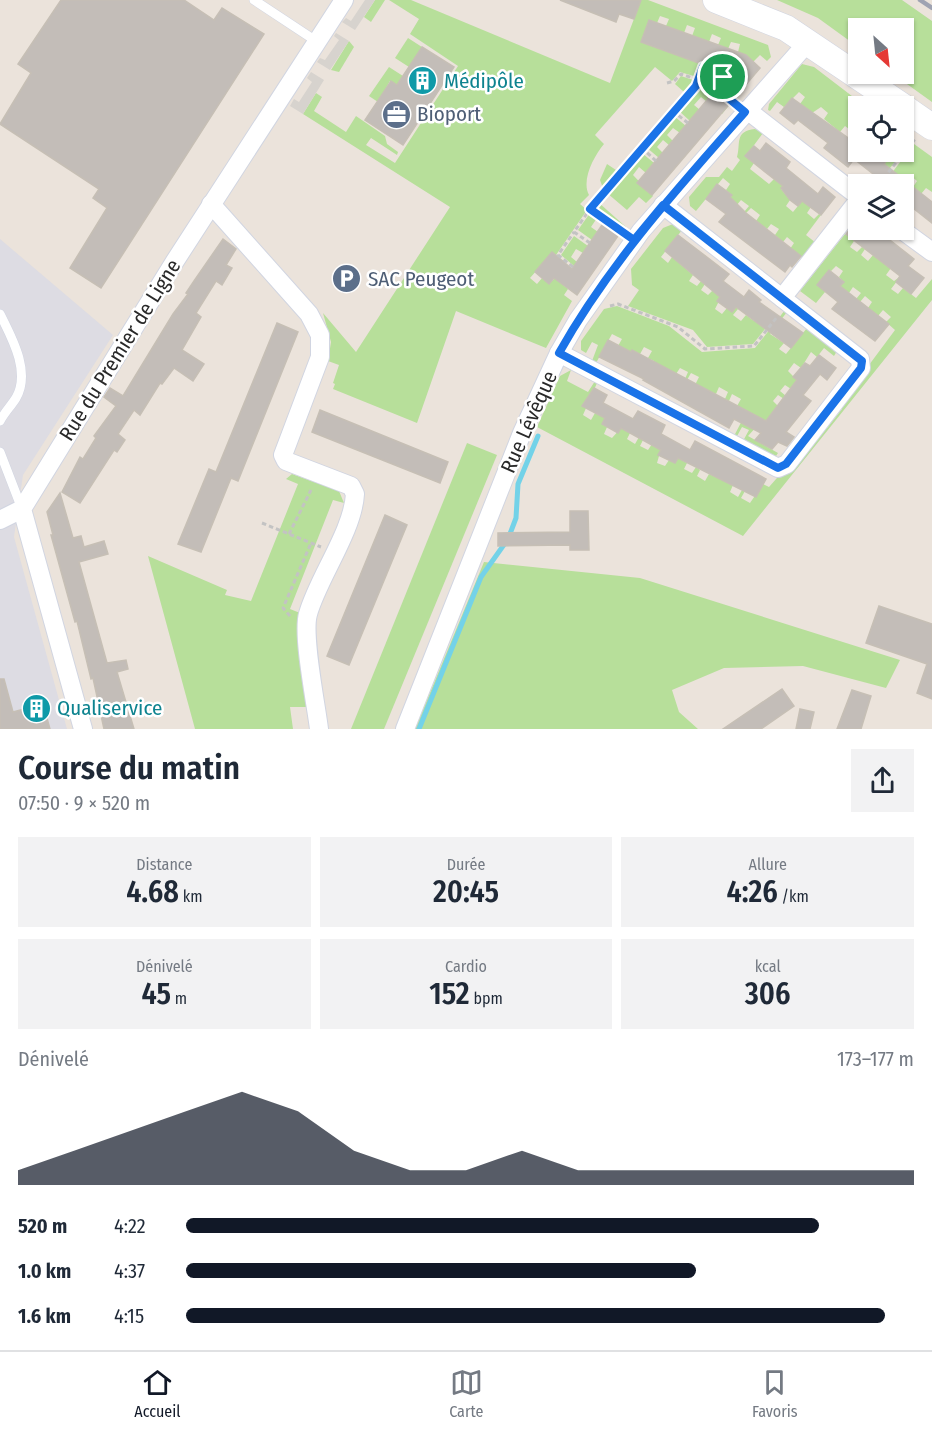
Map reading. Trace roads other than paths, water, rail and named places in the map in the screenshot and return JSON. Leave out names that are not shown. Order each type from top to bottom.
[{"type":"main road","points":[[716,0],[762,16],[808,41],[887,96]]},
{"type":"main road","points":[[914,115],[930,126]]},
{"type":"street","name":"Rue du Premier de Ligne","points":[[22,509],[211,204],[344,0]]},
{"type":"street","name":"Rue Lévêque","points":[[405,729],[522,433],[559,353],[585,310],[634,240],[808,41]]},
{"type":"street","points":[[746,111],[848,188]]},
{"type":"street","points":[[211,204],[309,314],[320,334],[320,357],[283,455],[286,461],[351,486],[355,494],[354,502],[308,615],[307,625],[319,729]]},
{"type":"street","points":[[559,353],[775,467],[786,464],[862,363],[663,205]]},
{"type":"street","points":[[785,300],[848,215]]},
{"type":"street","points":[[914,239],[932,252]]},
{"type":"street","points":[[0,520],[22,509],[83,729]]},
{"type":"lane","points":[[254,0],[316,41]]},
{"type":"lane","points":[[0,314],[10,333],[22,376],[16,398],[0,421]]},
{"type":"lane","points":[[0,452],[22,509]]},
{"type":"waterway","points":[[419,729],[481,577],[508,539],[516,518],[518,484],[538,436]]},
{"type":"railway","points":[[920,0],[932,8]]},
{"type":"place","name":"Médipôle","points":[[423,81]]},
{"type":"place","name":"Bioport","points":[[396,114]]},
{"type":"place","name":"SAC Peugeot","points":[[347,279]]},
{"type":"place","name":"Qualiservice","points":[[36,708]]}]
